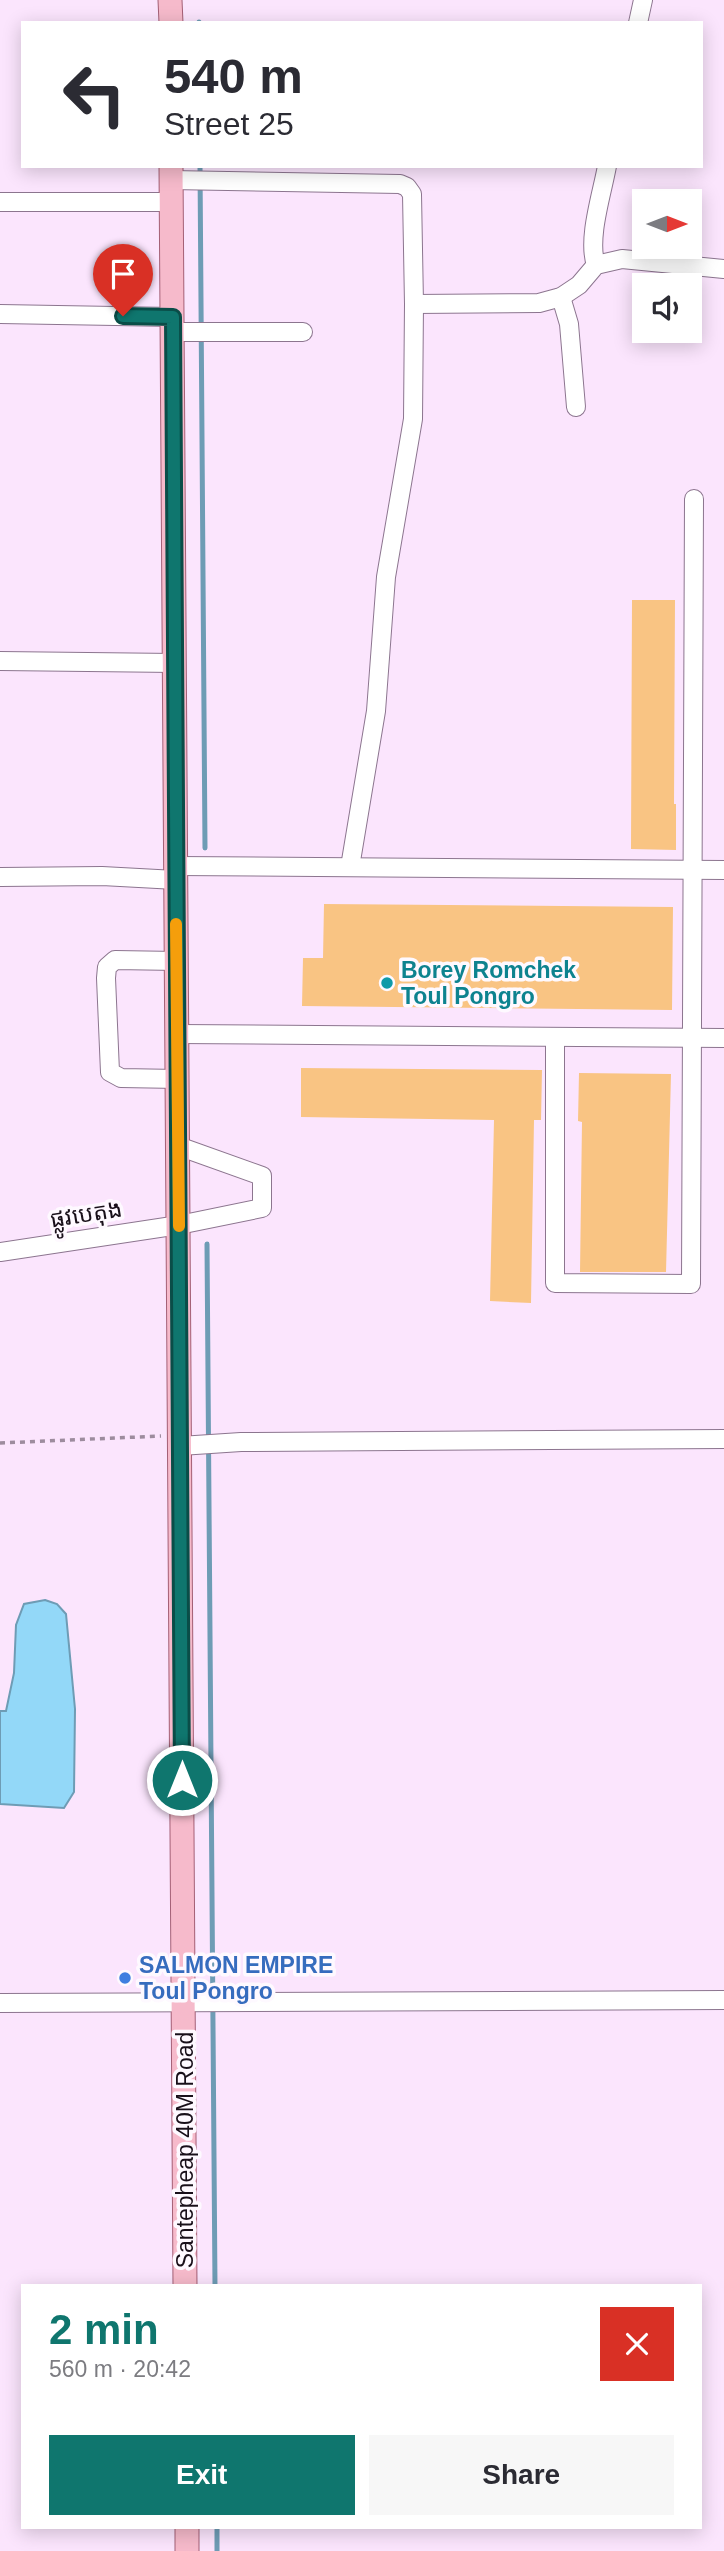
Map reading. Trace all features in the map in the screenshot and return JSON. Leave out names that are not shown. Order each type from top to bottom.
[{"type":"main road","points":[[170,0],[170,21]]},
{"type":"main road","name":"Santepheap 40M Road","points":[[175,182],[178,1146],[186,1442],[193,2003],[186,2284]]},
{"type":"main road","points":[[187,2529],[187,2551]]},
{"type":"street","points":[[638,21],[643,0]]},
{"type":"street","points":[[596,265],[593,256],[594,237],[607,168]]},
{"type":"street","points":[[0,202],[213,180],[400,184],[407,187],[412,194],[413,419],[386,576],[376,711],[351,867]]},
{"type":"street","points":[[414,304],[539,303],[561,297],[579,285],[596,265],[622,259],[724,269]]},
{"type":"street","points":[[561,297],[569,324],[576,407]]},
{"type":"street","points":[[0,314],[210,331],[303,332]]},
{"type":"street","points":[[555,1037],[555,1283],[691,1284],[694,499]]},
{"type":"street","points":[[0,661],[175,663]]},
{"type":"street","points":[[0,877],[351,867],[724,870]]},
{"type":"street","points":[[177,961],[116,960],[107,967],[106,978],[110,1072],[121,1078],[178,1079]]},
{"type":"street","points":[[177,1034],[724,1038]]},
{"type":"street","name":"ផ្លូវបេតុង","points":[[0,1252],[179,1225],[262,1208],[262,1176],[178,1146]]},
{"type":"street","points":[[186,1442],[724,1439]]},
{"type":"street","points":[[0,2003],[724,2000]]},
{"type":"path","points":[[0,1443],[186,1442]]},
{"type":"water","points":[[45,1600],[57,1604],[66,1614],[75,1709],[74,1792],[64,1808],[0,1804],[0,1711],[6,1711],[14,1673],[16,1625],[24,1604]]},
{"type":"building","points":[[632,600],[675,600],[676,850],[631,849]]},
{"type":"building","points":[[324,904],[673,907],[672,1010],[302,1006],[303,958],[323,958]]},
{"type":"building","points":[[301,1068],[542,1070],[541,1120],[534,1120],[531,1303],[490,1301],[494,1120],[301,1117]]},
{"type":"building","points":[[579,1073],[671,1074],[666,1272],[580,1272],[582,1122],[578,1121]]},
{"type":"waterway","points":[[200,168],[205,848]]},
{"type":"waterway","points":[[207,1244],[215,2284]]},
{"type":"waterway","points":[[217,2529],[217,2551]]},
{"type":"slow traffic","points":[[176,924],[179,1226]]},
{"type":"place","name":"Borey Romchek Toul Pongro","points":[[387,983]]},
{"type":"place","name":"SALMON EMPIRE Toul Pongro","points":[[125,1978]]},
{"type":"route","points":[[123,316],[173,317],[182,1780]]}]
